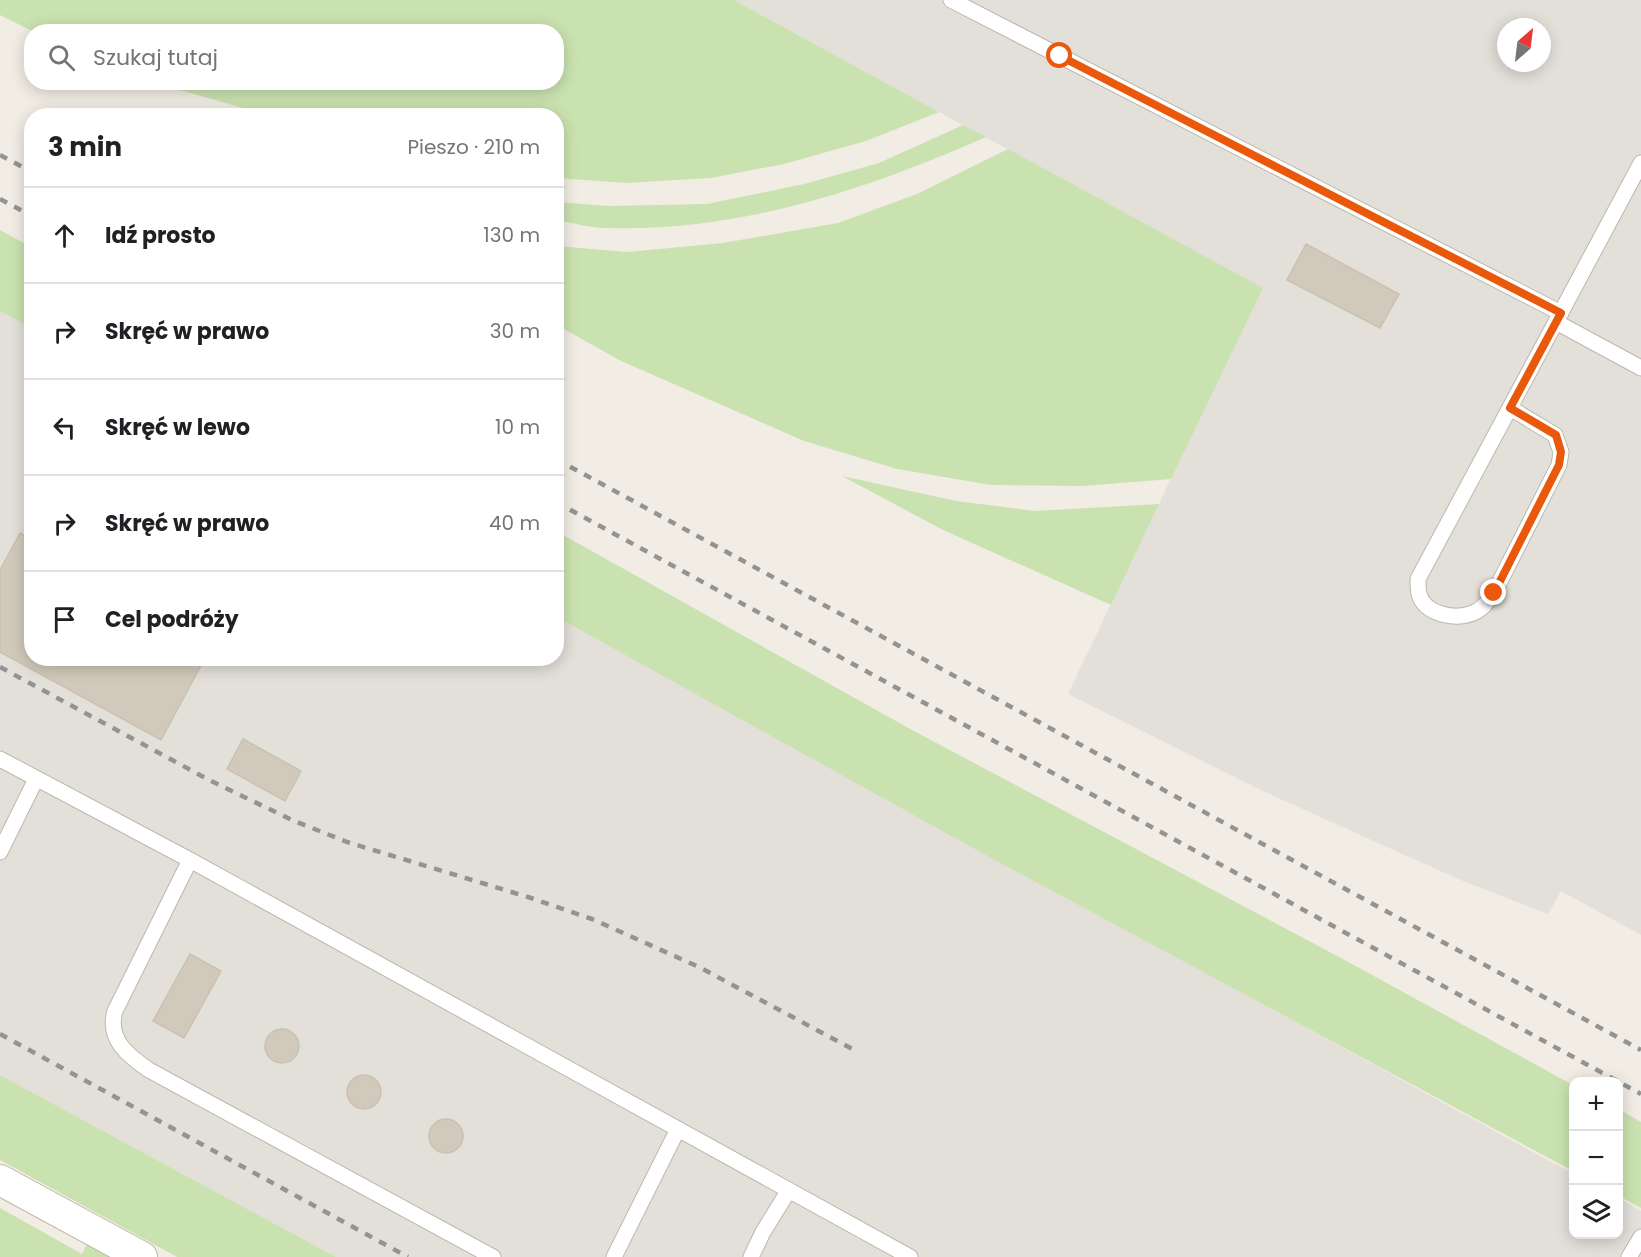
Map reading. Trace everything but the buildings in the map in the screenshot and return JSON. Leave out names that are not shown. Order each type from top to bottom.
[{"type":"street","points":[[0,1180],[142,1257]]},
{"type":"lane","points":[[951,0],[1558,317],[1641,368]]},
{"type":"lane","points":[[1510,408],[1556,435],[1561,452],[1559,465],[1494,593],[1485,605],[1473,613],[1455,616],[1440,614],[1428,607],[1419,595],[1418,579],[1641,163]]},
{"type":"lane","points":[[0,759],[910,1257]]},
{"type":"lane","points":[[0,852],[36,778]]},
{"type":"lane","points":[[190,861],[115,1011],[111,1023],[114,1034],[122,1047],[133,1059],[149,1070],[493,1257]]},
{"type":"lane","points":[[614,1257],[678,1129]]},
{"type":"lane","points":[[751,1257],[763,1232],[789,1190]]},
{"type":"lane","points":[[1629,1257],[1641,1237]]},
{"type":"shaded area","points":[[734,0],[1641,0],[1641,935],[1561,891],[1548,914],[1458,879],[1267,793],[1068,694],[1262,288]]},
{"type":"shaded area","points":[[0,311],[24,324],[24,666],[564,666],[564,621],[1569,1172],[1569,1239],[1623,1239],[1623,1200],[1641,1211],[1641,1257],[336,1257],[0,1075]]},
{"type":"green space","points":[[0,0],[734,0],[939,112],[866,141],[784,164],[711,178],[626,183],[564,179],[564,108],[243,108],[180,90],[564,90],[564,24],[24,24],[24,27],[0,15]]},
{"type":"green space","points":[[963,125],[986,137],[895,174],[848,190],[753,215],[705,223],[656,227],[600,228],[564,221],[564,203],[608,206],[707,204],[804,184],[879,163]]},
{"type":"green space","points":[[1008,149],[1263,288],[1171,479],[1082,486],[991,485],[897,469],[804,441],[619,360],[564,329],[564,247],[627,252],[723,243],[838,223],[917,194]]},
{"type":"green space","points":[[0,230],[24,243],[24,324],[0,311]]},
{"type":"green space","points":[[842,476],[956,501],[1035,511],[1159,504],[1111,605],[943,530]]},
{"type":"green space","points":[[564,535],[912,730],[1341,958],[1569,1083],[1569,1169],[993,859],[564,621]]},
{"type":"green space","points":[[0,1075],[336,1257],[177,1257],[0,1160]]},
{"type":"green space","points":[[1623,1111],[1641,1122],[1641,1208],[1623,1198]]},
{"type":"green space","points":[[0,1208],[82,1254],[89,1240],[120,1257],[0,1257]]},
{"type":"railway","points":[[0,155],[24,168]]},
{"type":"railway","points":[[0,199],[24,212]]},
{"type":"railway","points":[[564,463],[1641,1050]]},
{"type":"railway","points":[[564,506],[1641,1094]]},
{"type":"railway","points":[[0,667],[211,781],[292,820],[347,842],[592,919],[699,967],[858,1052]]},
{"type":"railway","points":[[0,1034],[408,1257]]},
{"type":"route","points":[[1060,56],[1561,313],[1510,408],[1556,435],[1561,452],[1559,465],[1494,593]]}]
